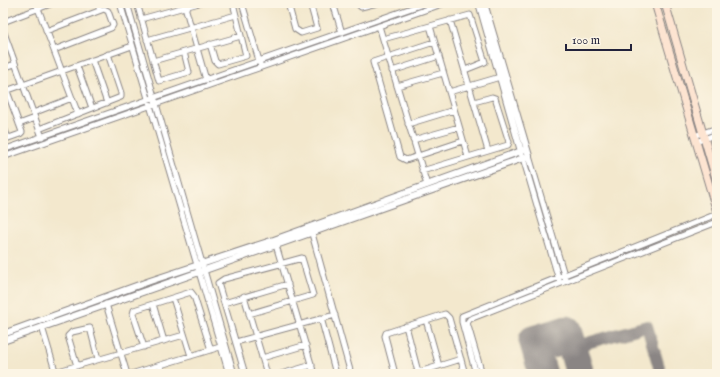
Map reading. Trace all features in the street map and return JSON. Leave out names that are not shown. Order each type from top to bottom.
[{"type":"main road","points":[[655,3],[717,213]]},
{"type":"main road","points":[[665,3],[717,182]]},
{"type":"street","points":[[3,22],[37,6],[53,3]]},
{"type":"street","points":[[97,3],[100,10]]},
{"type":"street","points":[[120,3],[149,103],[234,374]]},
{"type":"street","points":[[127,3],[156,104],[220,347],[229,374]]},
{"type":"street","points":[[137,3],[158,80],[162,81],[189,72],[184,52]]},
{"type":"street","points":[[141,19],[185,5],[199,3]]},
{"type":"street","points":[[210,44],[216,63],[228,62],[246,56],[233,3]]},
{"type":"street","points":[[242,3],[261,67]]},
{"type":"street","points":[[288,3],[295,30],[301,33],[317,28],[310,3]]},
{"type":"street","points":[[333,3],[342,32]]},
{"type":"street","points":[[356,3],[361,7],[377,3]]},
{"type":"street","points":[[3,157],[149,103],[154,98],[426,3]]},
{"type":"street","points":[[3,150],[149,103],[156,104],[445,3]]},
{"type":"street","points":[[479,3],[500,77],[524,150]]},
{"type":"street","points":[[484,3],[561,285]]},
{"type":"street","points":[[185,5],[206,80]]},
{"type":"street","points":[[37,6],[78,114]]},
{"type":"street","points":[[46,30],[100,10],[104,9],[108,11],[112,27],[54,50]]},
{"type":"street","points":[[147,40],[236,14]]},
{"type":"street","points":[[383,40],[470,15],[485,59],[483,64],[465,70]]},
{"type":"street","points":[[450,20],[488,151]]},
{"type":"street","points":[[379,26],[427,186]]},
{"type":"street","points":[[430,26],[468,157]]},
{"type":"street","points":[[3,30],[5,44],[15,64],[42,137]]},
{"type":"street","points":[[153,61],[241,36]]},
{"type":"street","points":[[434,42],[374,61],[373,64],[400,157],[404,160],[464,141]]},
{"type":"street","points":[[3,124],[6,139],[22,133],[5,92],[132,46]]},
{"type":"street","points":[[39,129],[119,98],[121,95],[108,54]]},
{"type":"street","points":[[392,70],[439,56]]},
{"type":"street","points":[[92,60],[107,103]]},
{"type":"street","points":[[3,68],[15,64]]},
{"type":"street","points":[[77,66],[92,108]]},
{"type":"street","points":[[397,86],[444,73]]},
{"type":"street","points":[[449,92],[500,77]]},
{"type":"street","points":[[422,171],[508,145],[509,142],[495,98],[492,97],[474,102]]},
{"type":"street","points":[[19,124],[72,98]]},
{"type":"street","points":[[408,124],[454,110]]},
{"type":"street","points":[[413,140],[459,127]]},
{"type":"street","points":[[704,136],[717,128]]},
{"type":"street","points":[[695,139],[717,134]]},
{"type":"street","points":[[3,341],[200,268],[276,245],[311,230],[524,150]]},
{"type":"street","points":[[3,334],[526,157]]},
{"type":"street","points":[[526,157],[566,282]]},
{"type":"street","points":[[476,374],[462,322],[462,316],[717,213]]},
{"type":"street","points":[[482,374],[468,326],[468,321],[717,222]]},
{"type":"street","points":[[311,230],[351,374]]},
{"type":"street","points":[[276,245],[314,374]]},
{"type":"street","points":[[244,374],[236,342],[218,285],[222,279],[300,257],[305,262],[313,295],[294,302],[249,314]]},
{"type":"street","points":[[224,302],[288,284]]},
{"type":"street","points":[[144,347],[133,312],[136,309],[191,292],[194,296],[211,350]]},
{"type":"street","points":[[244,296],[267,374]]},
{"type":"street","points":[[173,298],[191,356]]},
{"type":"street","points":[[106,304],[127,374]]},
{"type":"street","points":[[153,304],[164,341]]},
{"type":"street","points":[[396,374],[385,334],[445,314],[449,316],[465,374]]},
{"type":"street","points":[[236,342],[334,315]]},
{"type":"street","points":[[320,318],[336,374]]},
{"type":"street","points":[[426,320],[439,366]]},
{"type":"street","points":[[406,326],[416,373],[461,359]]},
{"type":"street","points":[[42,327],[56,373],[98,359],[121,354],[184,335]]},
{"type":"street","points":[[77,366],[68,336],[72,332],[90,328],[98,359]]},
{"type":"street","points":[[262,358],[306,346]]},
{"type":"street","points":[[131,374],[220,347]]},
{"type":"street","points":[[281,374],[312,365]]},
{"type":"street","points":[[160,366],[162,374]]},
{"type":"taxiway","points":[[555,352],[647,326],[661,374]]},
{"type":"runway","points":[[543,374],[533,340],[567,330],[580,374]]}]
